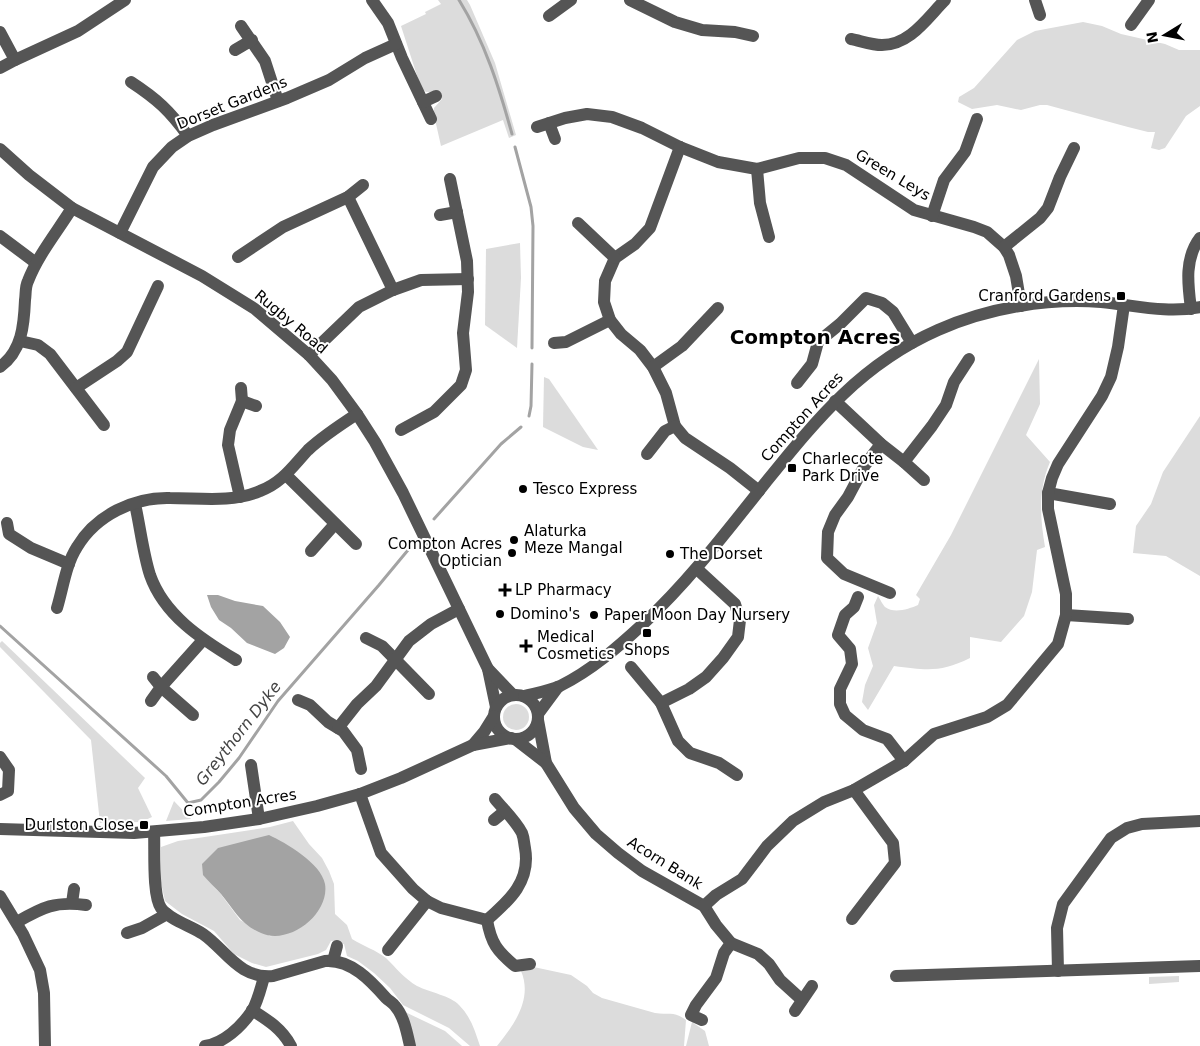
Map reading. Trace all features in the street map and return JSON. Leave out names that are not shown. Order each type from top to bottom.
[{"type":"street","points":[[372,0],[388,23],[431,119]]},
{"type":"street","points":[[549,16],[571,0]]},
{"type":"street","points":[[630,0],[675,22],[702,30],[735,32],[752,37]]},
{"type":"street","points":[[859,37],[882,45],[896,43],[912,35],[945,0]]},
{"type":"street","points":[[1035,0],[1040,16]]},
{"type":"street","points":[[1131,26],[1150,0]]},
{"type":"street","points":[[0,68],[78,31],[120,1]]},
{"type":"street","points":[[241,26],[265,61],[278,102]]},
{"type":"street","points":[[0,32],[15,60]]},
{"type":"street","points":[[236,50],[252,40]]},
{"type":"street","name":"Dorset Gardens","points":[[120,233],[153,167],[172,147],[188,136],[278,102],[329,80],[365,58],[396,44]]},
{"type":"street","points":[[131,82],[162,104],[176,118],[188,136]]},
{"type":"street","points":[[423,102],[436,96]]},
{"type":"street","name":"Green Leys","points":[[555,139],[543,125],[587,114],[612,117],[642,128],[680,147],[718,162],[756,169],[798,158],[825,158],[846,165],[914,210],[987,232],[1004,248],[1013,264],[1021,306]]},
{"type":"street","points":[[932,216],[944,180],[965,152],[977,119]]},
{"type":"street","points":[[680,147],[650,228],[635,244],[615,258],[605,281],[604,302],[610,320],[621,334],[640,350],[653,366],[666,394],[676,426],[685,438],[730,468],[759,491]]},
{"type":"street","points":[[1004,248],[1040,218],[1048,208],[1074,148]]},
{"type":"street","name":"Rugby Road","points":[[0,149],[29,175],[72,208],[202,276],[255,309],[309,354],[332,380],[375,442],[403,493],[488,669],[495,712]]},
{"type":"street","points":[[756,169],[760,203],[769,237]]},
{"type":"street","points":[[401,430],[434,412],[461,385],[466,370],[463,333],[468,292],[467,261],[450,179]]},
{"type":"street","points":[[238,257],[283,227],[348,197],[363,185]]},
{"type":"street","points":[[348,197],[393,290]]},
{"type":"street","points":[[0,366],[7,362],[20,341],[24,322],[27,284],[36,263],[72,208]]},
{"type":"street","points":[[440,215],[457,212]]},
{"type":"street","points":[[578,223],[615,258]]},
{"type":"street","points":[[0,236],[36,263]]},
{"type":"street","points":[[1195,308],[1187,277],[1191,256],[1200,238]]},
{"type":"street","points":[[309,354],[359,307],[393,290],[421,280],[468,279]]},
{"type":"street","points":[[76,388],[117,361],[127,352],[157,301],[158,286]]},
{"type":"street","points":[[797,383],[812,364],[818,342],[840,324],[866,298],[882,303],[893,312],[912,343]]},
{"type":"street","name":"Compton Acres","points":[[519,696],[558,687],[596,664],[628,638],[697,569],[804,435],[835,401],[881,362],[912,343],[965,320],[1021,306],[1062,302],[1099,302],[1168,310],[1195,308]]},
{"type":"street","points":[[704,906],[716,895],[742,880],[768,846],[793,821],[824,802],[854,790],[904,762],[934,734],[987,717],[1007,705],[1058,644],[1066,615],[1066,594],[1048,508],[1048,493],[1058,464],[1102,396],[1111,377],[1118,347],[1124,305]]},
{"type":"street","points":[[653,366],[682,346],[718,308]]},
{"type":"street","points":[[554,343],[566,342],[610,320]]},
{"type":"street","points":[[20,341],[44,348],[104,425]]},
{"type":"street","points":[[904,462],[946,405],[954,382],[969,359]]},
{"type":"street","points":[[240,497],[228,445],[230,430],[242,401],[241,388]]},
{"type":"street","points":[[242,401],[256,406]]},
{"type":"street","points":[[835,401],[881,444],[924,480]]},
{"type":"street","points":[[57,608],[69,564],[76,547],[94,526],[113,512],[152,499],[215,499],[240,497],[258,492],[272,486],[286,475],[320,440],[357,414]]},
{"type":"street","points":[[646,454],[665,431],[676,426]]},
{"type":"street","points":[[881,444],[865,465],[848,497],[835,515],[828,532],[827,558],[844,574],[890,593]]},
{"type":"street","points":[[286,475],[356,544]]},
{"type":"street","points":[[1048,493],[1110,504]]},
{"type":"street","points":[[135,504],[150,575],[159,594],[172,611],[203,640],[236,660]]},
{"type":"street","points":[[311,551],[335,524]]},
{"type":"street","points":[[5,532],[31,548],[69,564]]},
{"type":"street","points":[[661,703],[690,690],[706,677],[738,637],[740,620],[735,604],[697,569]]},
{"type":"street","points":[[858,597],[854,606],[845,615],[838,635],[850,649],[852,664],[840,689],[840,704],[845,715],[863,730],[887,739],[904,762]]},
{"type":"street","points":[[338,728],[357,704],[376,686],[409,641],[431,624],[459,609]]},
{"type":"street","points":[[1066,615],[1128,619]]},
{"type":"street","points":[[366,638],[382,646],[429,694]]},
{"type":"street","points":[[151,701],[157,682],[203,640]]},
{"type":"street","points":[[631,667],[661,703],[678,741],[690,753],[719,762],[738,775]]},
{"type":"street","name":"Rugby Road","points":[[488,669],[519,696]]},
{"type":"street","points":[[157,682],[193,715]]},
{"type":"street","name":"Compton Acres","points":[[538,717],[558,687]]},
{"type":"street","points":[[519,696],[534,703],[538,717],[537,725],[530,734],[513,738],[506,736],[498,730],[495,712],[502,700],[519,696]]},
{"type":"street","points":[[298,700],[310,705],[328,722],[343,731],[357,750],[361,770]]},
{"type":"street","name":"Compton Acres","points":[[473,745],[495,712]]},
{"type":"street","name":"Acorn Bank","points":[[538,717],[546,763]]},
{"type":"street","name":"Compton Acres","points":[[0,828],[134,833],[260,819],[360,794],[401,778],[473,745],[513,738]]},
{"type":"street","name":"Acorn Bank","points":[[513,738],[546,763],[574,808],[596,834],[642,871],[704,906],[716,925],[731,943],[758,954],[769,964],[780,980],[802,1000]]},
{"type":"street","points":[[0,757],[9,770],[8,791],[0,795]]},
{"type":"street","points":[[251,765],[260,819]]},
{"type":"street","points":[[852,919],[895,863],[894,843],[854,790]]},
{"type":"street","points":[[360,794],[380,853],[413,889],[427,901],[442,908],[487,920]]},
{"type":"street","points":[[487,920],[504,905],[520,885],[528,862],[523,835],[495,799]]},
{"type":"street","points":[[494,820],[505,811]]},
{"type":"street","points":[[1058,971],[1057,928],[1064,904],[1112,838],[1127,828],[1142,824],[1200,821]]},
{"type":"street","points":[[154,832],[156,896],[160,908],[167,914],[204,934],[232,962],[264,977],[324,961],[333,961],[362,974],[396,1006],[406,1028],[410,1046]]},
{"type":"street","points":[[72,903],[74,889]]},
{"type":"street","points":[[0,896],[16,922],[40,970],[44,993],[45,1046]]},
{"type":"street","points":[[388,950],[427,901]]},
{"type":"street","points":[[16,922],[46,906],[61,903],[86,904]]},
{"type":"street","points":[[127,933],[142,928],[167,914]]},
{"type":"street","points":[[487,920],[489,934],[495,947],[505,958],[515,966],[530,964]]},
{"type":"street","points":[[702,1020],[691,1015],[716,978],[724,953],[731,943]]},
{"type":"street","points":[[333,961],[337,946]]},
{"type":"street","points":[[896,976],[1200,966]]},
{"type":"street","points":[[205,1046],[212,1045],[226,1038],[252,1010],[264,977]]},
{"type":"street","points":[[795,1011],[812,986]]},
{"type":"street","points":[[252,1010],[284,1033],[291,1046]]},
{"type":"shaded area","points":[[438,0],[467,0],[470,5],[495,63],[516,135],[509,138],[503,120],[441,146],[434,108],[442,99],[437,92],[426,92],[421,88],[401,26],[426,14],[425,12],[441,4]]},
{"type":"shaded area","points":[[1083,22],[1102,26],[1121,34],[1165,44],[1179,50],[1200,50],[1200,106],[1186,116],[1165,148],[1159,150],[1151,148],[1155,132],[1128,127],[1047,105],[1021,110],[997,105],[972,109],[958,102],[959,97],[974,88],[1017,40],[1035,31]]},
{"type":"shaded area","points":[[520,243],[521,278],[517,348],[485,325],[486,249]]},
{"type":"shaded area","points":[[1039,359],[1040,404],[1026,435],[1050,462],[1043,483],[1041,504],[1045,547],[1037,550],[1032,592],[1024,616],[1001,642],[970,637],[970,658],[959,663],[933,669],[894,666],[868,710],[862,702],[865,685],[873,666],[868,648],[877,623],[874,605],[878,596],[885,607],[893,610],[906,609],[918,605],[920,599],[916,595],[951,535]]},
{"type":"shaded area","points":[[544,377],[549,379],[598,450],[583,447],[543,427]]},
{"type":"shaded area","points":[[1200,416],[1200,576],[1166,556],[1133,553],[1136,526],[1151,504],[1163,472]]},
{"type":"shaded area","points":[[207,595],[218,595],[235,601],[263,606],[280,622],[290,637],[284,648],[275,654],[247,643],[219,620],[211,607]]},
{"type":"shaded area","points":[[2,641],[145,778],[138,788],[152,817],[141,822],[100,823],[91,740],[0,647]]},
{"type":"shaded area","points":[[516,704],[525,708],[529,717],[525,726],[516,730],[507,726],[503,717],[507,708]]},
{"type":"shaded area","points":[[174,801],[191,819],[166,821]]},
{"type":"shaded area","points":[[293,821],[309,844],[322,858],[329,871],[334,884],[335,914],[347,925],[352,939],[382,955],[417,986],[455,1002],[470,1019],[480,1046],[470,1046],[449,1028],[403,1005],[390,988],[374,973],[358,961],[347,956],[344,944],[331,941],[326,950],[318,954],[266,967],[252,963],[234,954],[214,931],[182,914],[165,901],[161,883],[161,847],[178,841],[270,827]],"holes":[[[210,884],[272,937],[240,920],[220,893]]]},
{"type":"shaded area","points":[[269,835],[293,848],[310,861],[322,876],[325,884],[325,895],[321,906],[314,916],[305,925],[284,935],[272,936],[261,933],[248,925],[203,875],[202,864],[218,848]]},
{"type":"shaded area","points":[[529,966],[571,975],[602,998],[655,1013],[675,1014],[682,1017],[686,1020],[684,1046],[497,1046],[510,1029],[520,1011],[525,992],[521,971]]},
{"type":"shaded area","points":[[1179,976],[1179,982],[1149,984],[1149,977]]},
{"type":"shaded area","points":[[403,1011],[445,1031],[462,1046],[414,1046]]},
{"type":"shaded area","points":[[692,1022],[705,1031],[709,1046],[686,1046]]},
{"type":"waterway","points":[[459,0],[484,48],[512,134]]},
{"type":"waterway","points":[[515,147],[531,207],[533,226],[532,348]]},
{"type":"waterway","points":[[529,416],[532,364]]},
{"type":"waterway","points":[[434,519],[501,444],[521,427]]},
{"type":"waterway","name":"Greythorn Dyke","points":[[0,626],[166,776],[188,803],[201,800],[219,782],[239,758],[278,701],[413,544]]},
{"type":"place","name":"Cranford Gardens","points":[[1121,296]]},
{"type":"place","name":"Charlecote Park Drive","points":[[792,468]]},
{"type":"place","name":"Tesco Express","points":[[523,489]]},
{"type":"place","name":"Alaturka Meze Mangal","points":[[514,540]]},
{"type":"place","name":"Compton Acres Optician","points":[[512,553]]},
{"type":"place","name":"The Dorset","points":[[670,554]]},
{"type":"place","name":"LP Pharmacy","points":[[505,590]]},
{"type":"place","name":"Domino's","points":[[500,614]]},
{"type":"place","name":"Paper Moon Day Nursery","points":[[594,615]]},
{"type":"place","name":"Shops","points":[[647,633]]},
{"type":"place","name":"Medical Cosmetics","points":[[526,646]]},
{"type":"place","name":"Durlston Close","points":[[144,825]]},
{"type":"district","name":"Compton Acres","points":[[815,337]]}]
